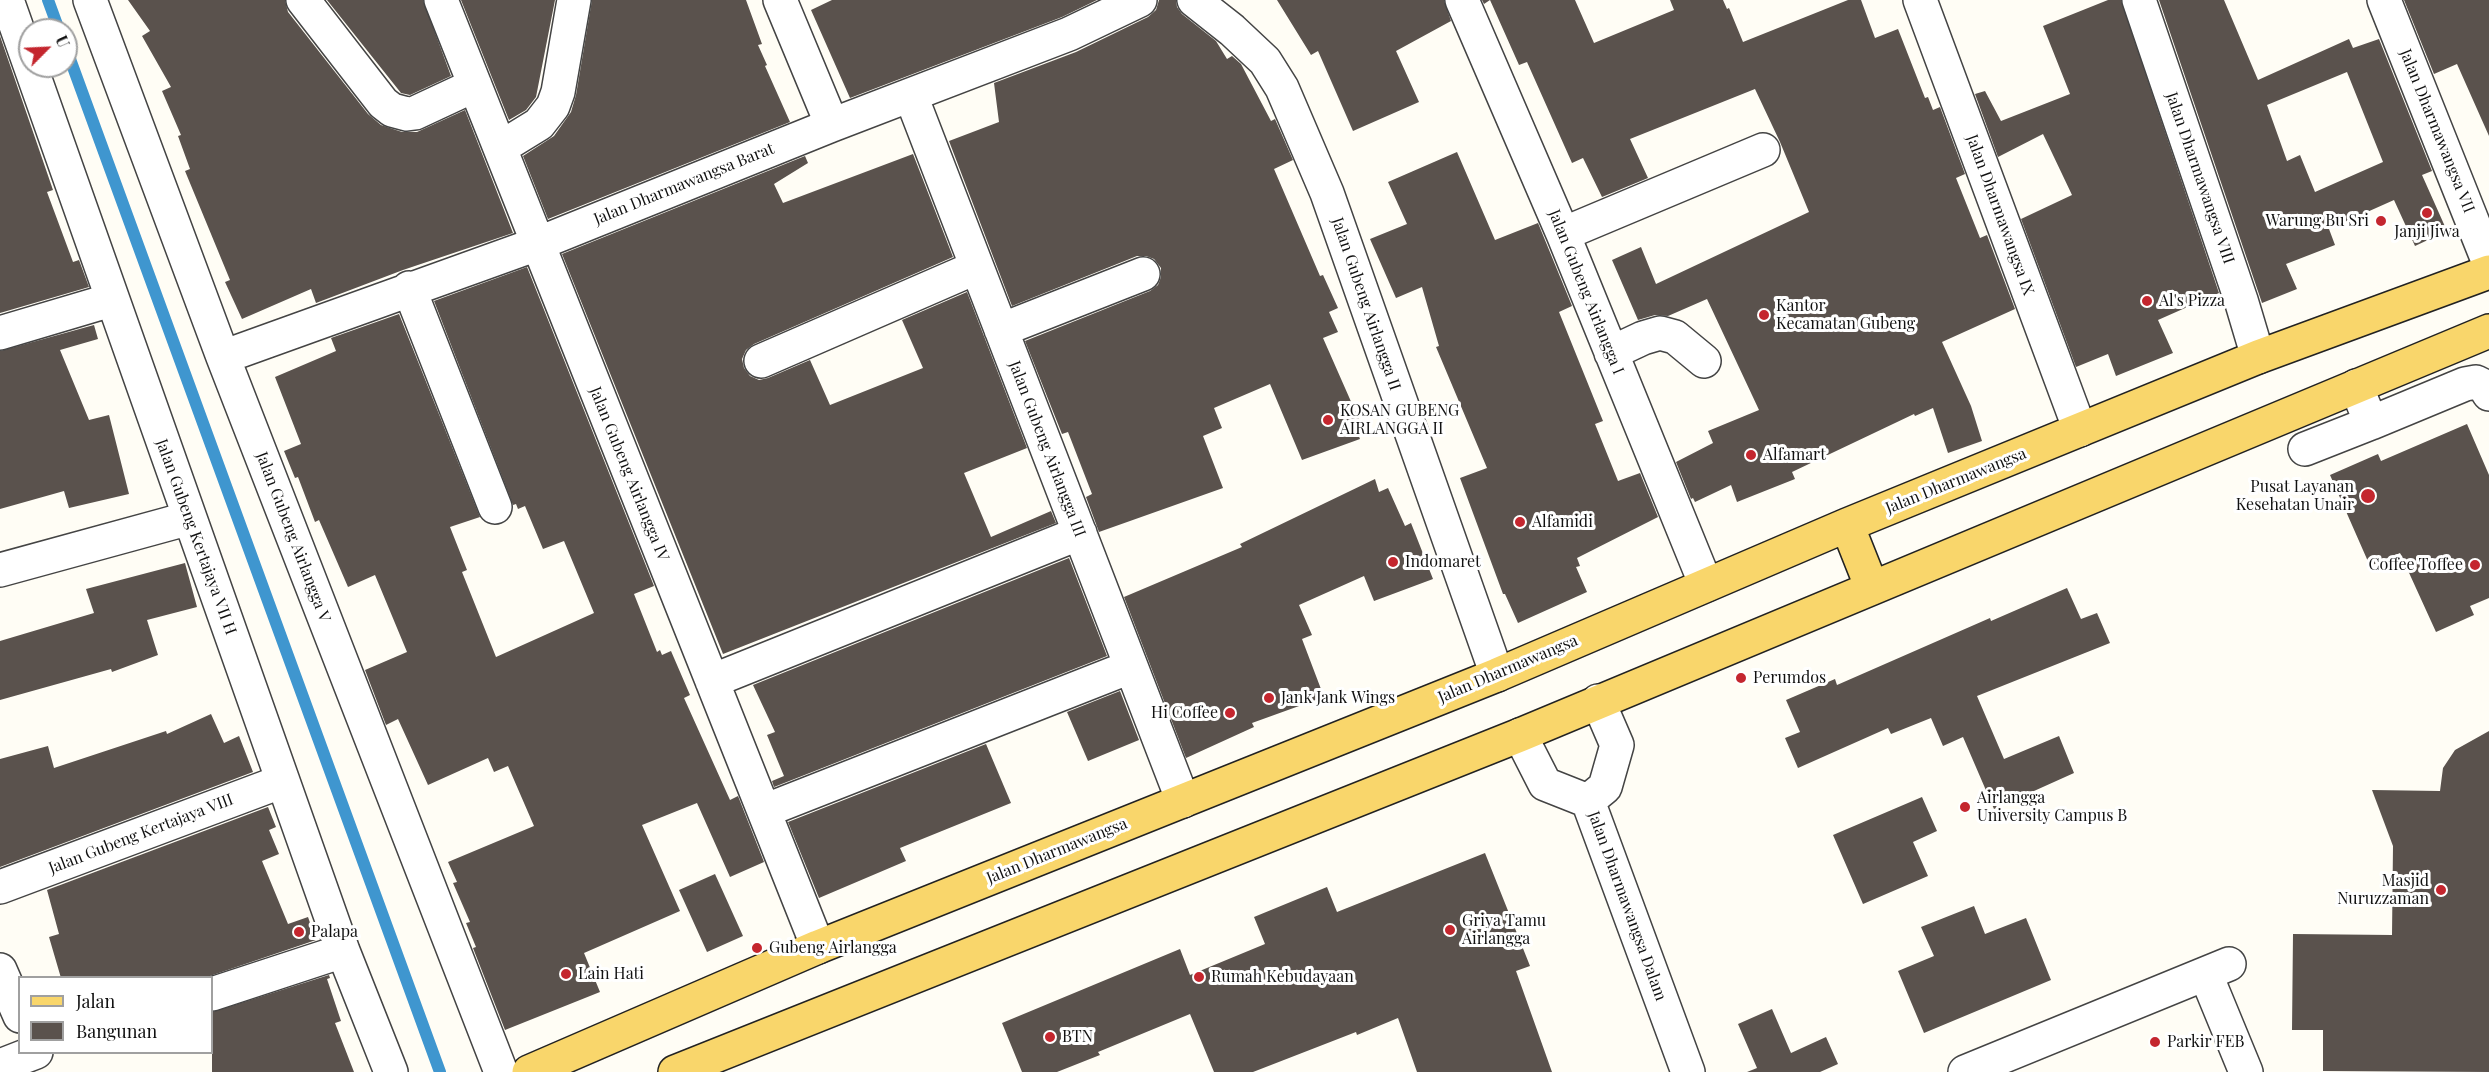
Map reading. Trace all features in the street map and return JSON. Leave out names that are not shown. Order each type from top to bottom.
[{"type":"main road","name":"Jalan Dharmawangsa","points":[[529,1072],[818,947],[1497,675],[1847,525],[2258,357],[2489,272]]},
{"type":"main road","points":[[675,1072],[1520,735],[2489,331]]},
{"type":"main road","points":[[1847,525],[1872,588]]},
{"type":"street","name":"Jalan Gubeng Kertajaya VII H","points":[[7,0],[111,300],[343,951],[391,1072]]},
{"type":"street","name":"Jalan Gubeng Airlangga V","points":[[90,0],[223,357],[501,1072]]},
{"type":"street","points":[[303,0],[383,103],[392,110],[407,114],[415,113],[476,85]]},
{"type":"street","name":"Jalan Gubeng Airlangga IV","points":[[441,0],[818,947]]},
{"type":"street","points":[[500,148],[539,124],[553,106],[558,92],[574,0]]},
{"type":"street","points":[[780,0],[832,125]]},
{"type":"street","name":"Jalan Dharmawangsa Barat","points":[[223,357],[409,288],[537,244],[832,125],[1069,34],[1140,0]]},
{"type":"street","name":"Jalan Gubeng Airlangga II","points":[[1194,0],[1265,60],[1282,88],[1328,194],[1497,675]]},
{"type":"street","name":"Jalan Gubeng Airlangga I","points":[[1462,0],[1563,234],[1706,585]]},
{"type":"street","name":"Jalan Dharmawangsa IX","points":[[1920,0],[2080,430]]},
{"type":"street","name":"Jalan Dharmawangsa VIII","points":[[2139,0],[2241,300],[2258,357]]},
{"type":"street","name":"Jalan Dharmawangsa VII","points":[[2384,0],[2489,262]]},
{"type":"street","name":"Jalan Gubeng Airlangga III","points":[[911,96],[1183,801]]},
{"type":"street","points":[[1563,234],[1763,150]]},
{"type":"street","points":[[761,361],[977,267]]},
{"type":"street","points":[[1001,330],[1143,274]]},
{"type":"street","points":[[409,288],[495,507]]},
{"type":"street","points":[[0,333],[111,300]]},
{"type":"street","points":[[1611,353],[1660,333],[1675,336],[1704,361]]},
{"type":"street","points":[[2305,449],[2465,384],[2476,382],[2484,386],[2489,394]]},
{"type":"street","points":[[2356,386],[2371,423]]},
{"type":"street","points":[[0,570],[190,518]]},
{"type":"street","points":[[712,681],[1080,533]]},
{"type":"street","points":[[764,811],[1130,667]]},
{"type":"street","points":[[1588,801],[1605,787],[1617,746],[1598,701]]},
{"type":"street","name":"Jalan Dharmawangsa Dalam","points":[[1520,735],[1545,784],[1588,801],[1688,1072]]},
{"type":"street","name":"Jalan Gubeng Kertajaya VIII","points":[[0,887],[283,781]]},
{"type":"street","points":[[213,994],[343,951]]},
{"type":"street","points":[[1965,1072],[2218,969],[2246,1072]]},
{"type":"street","points":[[0,970],[18,1011]]},
{"type":"street","points":[[0,1066],[32,1054]]},
{"type":"street","points":[[35,1054],[44,1072]]},
{"type":"building","points":[[128,0],[285,0],[288,12],[368,114],[381,125],[402,132],[417,132],[465,110],[513,233],[403,270],[316,303],[311,289],[242,319],[225,282],[230,280],[185,171],[190,169],[178,136],[181,135],[162,91],[171,87],[142,36],[150,31]]},
{"type":"building","points":[[327,0],[423,0],[451,76],[410,95],[401,93]]},
{"type":"building","points":[[461,0],[555,0],[536,97],[526,110],[509,120]]},
{"type":"building","points":[[592,0],[746,0],[762,44],[758,45],[767,65],[765,66],[790,122],[548,219],[523,156],[554,136],[571,112]]},
{"type":"building","points":[[832,0],[1097,0],[1062,17],[850,98],[811,10]]},
{"type":"building","points":[[1159,0],[1176,0],[1177,7],[1182,14],[1216,41],[1227,59],[1232,56],[1241,64],[1271,121],[1275,119],[1293,160],[1274,169],[1320,276],[1323,275],[1338,308],[1329,312],[1338,332],[1323,338],[1360,422],[1354,424],[1360,439],[1302,460],[1270,384],[1214,408],[1222,428],[1203,436],[1223,488],[1099,532],[1086,497],[1092,494],[1068,432],[1062,434],[1025,341],[1150,291],[1158,285],[1161,268],[1154,259],[1137,256],[1012,306],[949,141],[999,122],[994,83],[1076,52],[1148,17],[1156,10]]},
{"type":"building","points":[[1277,0],[1444,0],[1451,21],[1396,51],[1419,102],[1353,131],[1318,51],[1311,55]]},
{"type":"building","points":[[1490,0],[1575,0],[1594,43],[1674,10],[1670,0],[1723,0],[1727,9],[1729,8],[1743,42],[1848,0],[1861,0],[1875,38],[1898,29],[1925,98],[1928,97],[1933,110],[1940,107],[1965,174],[1956,178],[1980,238],[1987,235],[2015,309],[1942,342],[1971,406],[1982,441],[1948,453],[1933,408],[1915,416],[1914,414],[1792,472],[1795,479],[1737,502],[1731,485],[1695,502],[1693,498],[1691,499],[1676,462],[1713,443],[1708,431],[1759,410],[1707,299],[1668,316],[1655,315],[1638,320],[1612,260],[1641,247],[1656,284],[1809,212],[1755,89],[1630,139],[1648,178],[1602,197],[1583,158],[1572,163],[1527,62],[1519,65]]},
{"type":"building","points":[[2108,0],[2121,0],[2219,293],[2158,320],[2173,353],[2116,376],[2108,354],[2076,367],[2021,219],[2072,195],[2043,134],[1998,157],[1975,94],[1985,91],[2001,121],[2070,94],[2043,26]]},
{"type":"building","points":[[2159,0],[2224,0],[2258,80],[2349,39],[2353,48],[2379,39],[2432,171],[2422,175],[2447,231],[2415,246],[2394,200],[2329,229],[2335,245],[2286,264],[2297,289],[2262,303]],"holes":[[[2347,72],[2383,162],[2315,192],[2300,155],[2287,161],[2267,105]]]},
{"type":"building","points":[[2404,0],[2489,0],[2489,136],[2457,64],[2434,74]]},
{"type":"building","points":[[0,36],[53,190],[47,192],[73,262],[79,260],[89,287],[0,313]]},
{"type":"building","points":[[1457,152],[1495,240],[1538,223],[1572,306],[1559,312],[1603,421],[1595,424],[1618,481],[1640,473],[1658,517],[1577,558],[1580,566],[1576,567],[1587,592],[1518,623],[1503,594],[1460,478],[1487,468],[1436,347],[1439,346],[1422,287],[1396,298],[1370,239],[1407,224],[1388,182]]},
{"type":"building","points":[[913,154],[953,257],[754,344],[746,350],[742,359],[744,368],[750,376],[759,380],[810,360],[830,405],[923,368],[902,320],[967,292],[1027,448],[964,473],[991,537],[1051,511],[1056,523],[723,654],[562,254],[805,156],[808,163],[774,184],[783,203]]},
{"type":"building","points":[[527,267],[654,586],[634,594],[657,652],[660,650],[662,655],[671,651],[690,695],[684,698],[730,800],[738,796],[764,862],[730,877],[697,803],[642,825],[680,911],[584,953],[600,992],[505,1030],[473,948],[476,947],[466,923],[470,922],[453,883],[457,882],[448,862],[534,826],[508,766],[494,772],[488,758],[428,785],[398,719],[386,725],[365,670],[407,652],[375,575],[348,587],[319,520],[315,522],[298,477],[295,478],[284,451],[301,444],[275,377],[336,351],[331,338],[399,314],[480,517],[450,527],[467,570],[462,572],[496,657],[594,613],[564,541],[543,549],[525,506],[518,509],[516,504],[513,505],[434,301]]},
{"type":"building","points":[[94,325],[98,339],[60,350],[89,420],[109,415],[129,494],[69,508],[64,491],[0,509],[0,351]]},
{"type":"building","points":[[2467,424],[2489,475],[2489,598],[2470,606],[2474,615],[2436,632],[2400,553],[2370,566],[2330,475],[2378,454],[2381,461]]},
{"type":"building","points":[[1375,479],[1379,492],[1388,488],[1405,526],[1411,523],[1433,579],[1374,601],[1364,576],[1299,605],[1312,635],[1302,639],[1324,697],[1252,723],[1254,727],[1186,758],[1124,597],[1242,547],[1240,544]]},
{"type":"building","points":[[1069,558],[1107,656],[774,787],[772,781],[784,776],[767,735],[775,732],[753,685]]},
{"type":"building","points":[[185,563],[197,607],[147,620],[158,655],[112,672],[111,669],[0,700],[0,641],[94,613],[86,589]]},
{"type":"building","points":[[2067,588],[2081,619],[2097,613],[2110,643],[1977,696],[2004,759],[2059,736],[2074,773],[1994,809],[1963,737],[1943,746],[1931,718],[1891,734],[1888,728],[1798,768],[1785,738],[1800,732],[1786,700],[1835,679],[1837,685],[1990,618],[1991,621]]},
{"type":"building","points":[[1120,691],[1139,740],[1088,761],[1067,712]]},
{"type":"building","points":[[211,714],[224,743],[239,736],[253,772],[0,867],[0,759],[48,746],[54,768],[166,731],[167,734]]},
{"type":"building","name":"Masjid Nuruzzaman","points":[[2489,731],[2489,1072],[2323,1071],[2323,1030],[2292,1030],[2293,934],[2392,935],[2393,846],[2372,790],[2440,791],[2443,768],[2455,750]]},
{"type":"building","points":[[986,744],[1011,803],[900,848],[906,861],[819,898],[788,822]]},
{"type":"building","points":[[1922,797],[1937,831],[1913,842],[1928,876],[1863,904],[1833,835]]},
{"type":"building","points":[[268,807],[276,827],[269,830],[279,854],[262,861],[288,924],[308,917],[316,940],[210,976],[60,976],[49,937],[59,934],[47,890]]},
{"type":"building","points":[[1485,853],[1530,966],[1516,971],[1552,1072],[1417,1072],[1398,1018],[1253,1072],[1214,1072],[1190,1014],[1098,1052],[1100,1055],[1057,1072],[1022,1072],[1002,1023],[1180,949],[1190,975],[1265,944],[1254,917],[1327,887],[1337,912]]},
{"type":"building","points":[[715,874],[743,936],[707,952],[679,890]]},
{"type":"building","points":[[1974,906],[1985,934],[2026,918],[2051,980],[1924,1033],[1898,971],[1934,956],[1921,927]]},
{"type":"building","points":[[329,975],[330,978],[327,979],[341,1021],[335,1023],[354,1072],[212,1072],[213,1012]]},
{"type":"building","points":[[1772,1009],[1791,1053],[1826,1037],[1838,1064],[1820,1072],[1747,1072],[1757,1068],[1738,1024]]},
{"type":"waterway","points":[[48,0],[55,18]]},
{"type":"waterway","points":[[77,78],[440,1072]]},
{"type":"place","name":"Janji Jiwa","points":[[2427,213]]},
{"type":"place","name":"Warung Bu Sri","points":[[2381,221]]},
{"type":"place","name":"Al's Pizza","points":[[2147,301]]},
{"type":"place","name":"Kantor Kecamatan Gubeng","points":[[1764,315]]},
{"type":"place","name":"KOSAN GUBENG AIRLANGGA II","points":[[1328,420]]},
{"type":"place","name":"Alfamart","points":[[1751,455]]},
{"type":"place","name":"Pusat Layanan Kesehatan Unair","points":[[2368,496]]},
{"type":"place","name":"Alfamidi","points":[[1520,522]]},
{"type":"place","name":"Indomaret","points":[[1393,562]]},
{"type":"place","name":"Coffee Toffee","points":[[2475,565]]},
{"type":"place","name":"Perumdos","points":[[1741,678]]},
{"type":"place","name":"Jank Jank Wings","points":[[1269,698]]},
{"type":"place","name":"Hi Coffee","points":[[1230,713]]},
{"type":"place","name":"Airlangga University Campus B","points":[[1965,807]]},
{"type":"place","name":"Masjid Nuruzzaman","points":[[2441,890]]},
{"type":"place","name":"Griya Tamu Airlangga","points":[[1450,930]]},
{"type":"place","name":"Palapa","points":[[299,932]]},
{"type":"place","name":"Gubeng Airlangga","points":[[757,948]]},
{"type":"place","name":"Lain Hati","points":[[566,974]]},
{"type":"place","name":"Rumah Kebudayaan","points":[[1199,977]]},
{"type":"place","name":"BTN","points":[[1050,1037]]},
{"type":"place","name":"Parkir FEB","points":[[2155,1042]]}]
